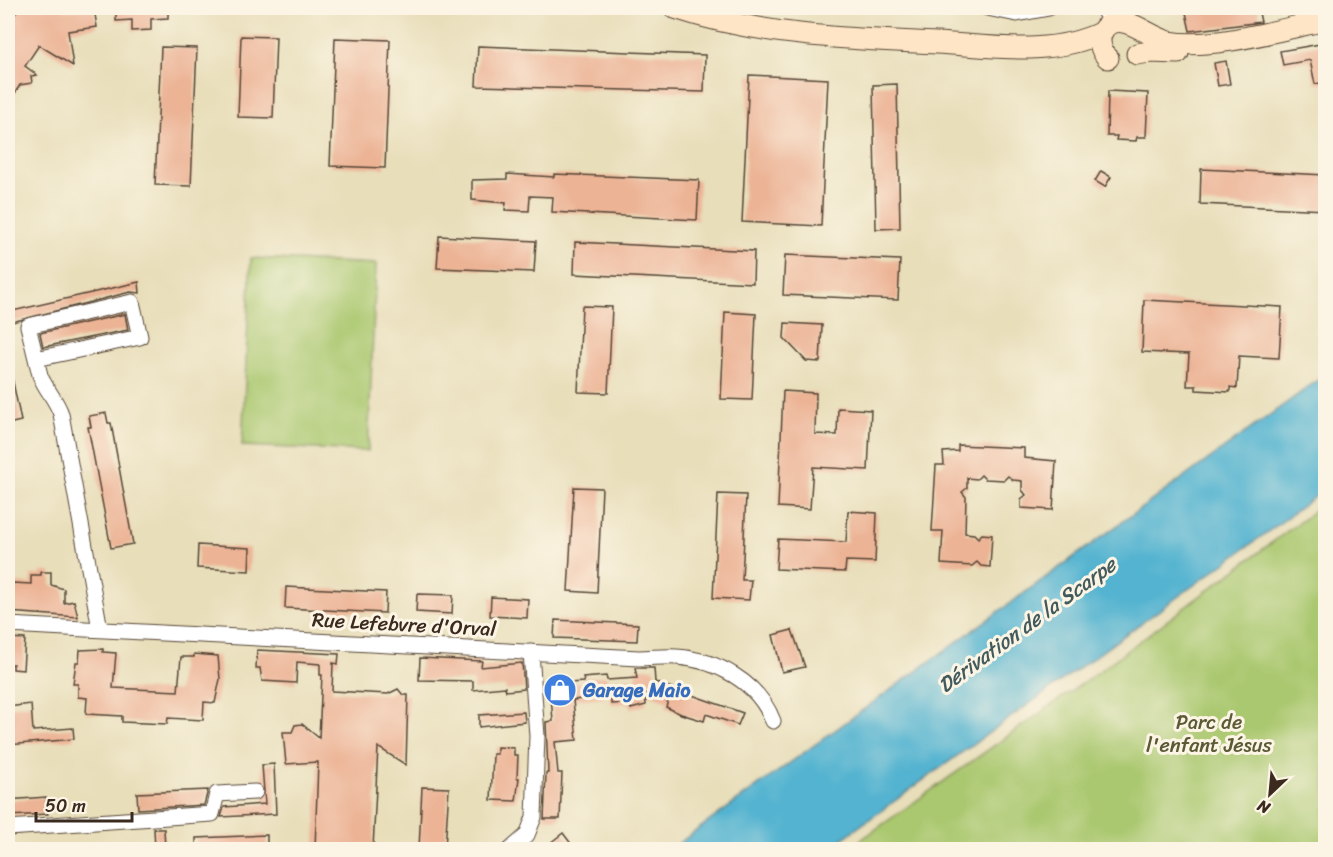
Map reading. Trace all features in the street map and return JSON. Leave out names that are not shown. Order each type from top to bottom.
[{"type":"main road","points":[[675,8],[741,25],[804,35],[1015,47],[1053,52],[1092,52],[1123,62],[1137,54],[1150,52],[1213,52],[1326,31]]},
{"type":"main road","points":[[1015,47],[1060,45],[1103,22],[1132,20],[1161,40],[1193,44],[1326,20]]},
{"type":"main road","points":[[1132,20],[1141,39],[1137,54]]},
{"type":"main road","points":[[1103,22],[1100,48],[1108,58]]},
{"type":"street","points":[[987,8],[1017,14],[1049,8]]},
{"type":"street","points":[[36,359],[140,337],[132,302],[28,326],[36,359],[42,380],[61,414],[100,629]]},
{"type":"street","name":"Rue Lefebvre d'Orval","points":[[8,625],[531,652],[678,657],[702,662],[732,674],[752,687],[765,702],[773,720]]},
{"type":"street","points":[[510,849],[527,835],[534,817],[537,736],[531,652]]},
{"type":"street","points":[[8,828],[212,814],[217,794],[255,792]]},
{"type":"green space","points":[[251,258],[376,264],[368,451],[242,446]]},
{"type":"green space","name":"Parc de l'enfant Jésus","points":[[1325,503],[1325,849],[848,849],[1094,675]]},
{"type":"water","name":"Dérivation de la Scarpe","points":[[1325,375],[1325,489],[1276,526],[828,849],[671,849]]},
{"type":"building","points":[[19,8],[64,8],[65,11],[94,8],[97,27],[68,31],[73,66],[39,45],[25,66],[37,75],[31,76],[32,83],[20,85],[8,104],[8,24]]},
{"type":"building","points":[[116,8],[168,8],[168,18],[151,19],[151,30],[132,31],[132,20],[116,21]]},
{"type":"building","points":[[1185,8],[1258,8],[1261,22],[1190,31]]},
{"type":"building","points":[[241,36],[276,37],[273,118],[238,117]]},
{"type":"building","points":[[335,38],[390,40],[385,168],[330,166]]},
{"type":"building","points":[[1326,43],[1326,82],[1315,84],[1310,60],[1283,65],[1280,51]]},
{"type":"building","points":[[478,46],[705,55],[704,92],[476,86]]},
{"type":"building","points":[[161,47],[197,48],[191,186],[155,185]]},
{"type":"building","points":[[1226,61],[1230,84],[1218,86],[1214,63]]},
{"type":"building","points":[[749,75],[828,79],[821,226],[742,222]]},
{"type":"building","points":[[897,84],[900,228],[876,229],[873,85]]},
{"type":"building","points":[[1108,91],[1148,93],[1146,137],[1137,137],[1136,141],[1116,140],[1117,136],[1107,136]]},
{"type":"building","points":[[1201,169],[1326,175],[1326,210],[1200,204]]},
{"type":"building","points":[[1101,171],[1111,177],[1105,187],[1095,181]]},
{"type":"building","points":[[507,174],[699,180],[697,220],[552,212],[553,197],[530,196],[529,211],[505,210],[506,203],[472,200],[472,180],[507,179]]},
{"type":"building","points":[[439,236],[536,241],[534,272],[437,268]]},
{"type":"building","points":[[575,242],[754,251],[753,283],[574,274]]},
{"type":"building","points":[[785,255],[900,260],[898,300],[783,295]]},
{"type":"building","points":[[139,282],[140,293],[130,292],[8,323],[8,312]]},
{"type":"building","points":[[1144,300],[1282,307],[1279,358],[1239,356],[1237,388],[1230,387],[1230,392],[1196,390],[1196,386],[1187,386],[1189,354],[1142,352]]},
{"type":"building","points":[[582,306],[612,307],[608,393],[578,392]]},
{"type":"building","points":[[725,312],[756,314],[752,400],[721,399]]},
{"type":"building","points":[[125,314],[128,330],[43,347],[40,333]]},
{"type":"building","points":[[785,323],[822,325],[820,362],[806,361],[784,338]]},
{"type":"building","points":[[12,377],[21,421],[8,424],[8,378]]},
{"type":"building","points":[[783,391],[816,393],[815,434],[837,435],[838,408],[871,410],[868,470],[813,467],[810,509],[778,507]]},
{"type":"building","points":[[106,413],[108,423],[111,423],[133,544],[111,548],[88,427],[91,427],[89,416]]},
{"type":"building","points":[[958,445],[1024,448],[1024,458],[1056,461],[1053,510],[1021,508],[1021,499],[1026,495],[1022,490],[1022,481],[1013,480],[1008,476],[1004,480],[985,479],[981,475],[977,479],[967,478],[967,488],[962,492],[966,497],[965,533],[974,534],[978,538],[982,534],[992,535],[990,567],[981,566],[977,562],[972,566],[941,564],[943,531],[932,531],[936,465],[944,465],[943,452],[958,451]]},
{"type":"building","points":[[574,487],[602,488],[597,593],[568,591]]},
{"type":"building","points":[[718,494],[746,495],[742,580],[751,580],[749,600],[713,598]]},
{"type":"building","points":[[848,511],[877,513],[875,562],[846,561],[845,572],[776,569],[778,539],[846,542]]},
{"type":"building","points":[[198,545],[250,548],[249,571],[197,568]]},
{"type":"building","points":[[41,572],[51,572],[51,585],[64,589],[64,603],[74,601],[78,617],[8,612],[8,590],[11,590],[12,583],[31,584],[31,575],[41,575]]},
{"type":"building","points":[[286,587],[386,592],[385,613],[285,608]]},
{"type":"building","points":[[417,594],[453,595],[452,614],[416,612]]},
{"type":"building","points":[[491,597],[528,599],[527,618],[490,616]]},
{"type":"building","points":[[555,620],[638,624],[637,641],[554,638]]},
{"type":"building","points":[[792,630],[805,667],[782,672],[773,635]]},
{"type":"building","points":[[8,638],[25,639],[23,670],[13,669],[13,664],[8,664]]},
{"type":"building","points":[[103,649],[103,652],[116,653],[113,688],[178,691],[181,657],[194,657],[194,654],[218,656],[220,679],[215,703],[204,702],[203,720],[168,718],[167,724],[122,722],[122,716],[86,714],[87,698],[78,697],[78,684],[73,684],[76,662],[79,662],[80,650]]},
{"type":"building","points":[[257,650],[339,654],[338,664],[333,663],[332,691],[388,694],[398,689],[403,695],[408,695],[406,765],[378,747],[373,849],[315,849],[318,762],[286,764],[283,732],[292,732],[295,725],[302,724],[319,738],[322,675],[320,675],[320,664],[297,662],[296,683],[262,681],[260,668],[256,668]]},
{"type":"building","points":[[420,658],[482,661],[481,667],[522,663],[524,689],[506,691],[505,687],[473,690],[473,681],[419,680]]},
{"type":"building","points":[[635,668],[654,668],[655,682],[743,713],[738,725],[706,714],[704,721],[681,714],[666,707],[668,701],[645,693],[646,705],[631,709],[630,703],[611,704],[611,696],[573,700],[577,740],[555,742],[558,773],[562,773],[560,819],[544,819],[546,773],[548,773],[546,722],[553,721],[550,684],[584,682],[583,678],[606,676],[607,680],[637,678]]},
{"type":"building","points":[[31,704],[33,731],[73,728],[74,739],[8,745],[8,707]]},
{"type":"building","points":[[524,712],[525,722],[479,727],[479,715]]},
{"type":"building","points":[[497,747],[514,748],[514,755],[518,755],[517,778],[519,778],[516,801],[491,800],[493,754],[497,754]]},
{"type":"building","points":[[274,764],[276,814],[221,817],[224,807],[265,804],[262,765]]},
{"type":"building","points":[[422,787],[449,788],[445,849],[419,849]]},
{"type":"building","points":[[208,790],[204,805],[138,809],[137,793]]},
{"type":"building","points":[[46,797],[48,814],[8,816],[8,800]]},
{"type":"building","points":[[154,829],[164,829],[165,849],[155,849]]},
{"type":"building","points":[[563,833],[575,849],[555,849],[550,843]]},
{"type":"building","points":[[267,835],[267,849],[196,849],[196,838]]},
{"type":"place","name":"Garage Maio","points":[[560,690]]}]
